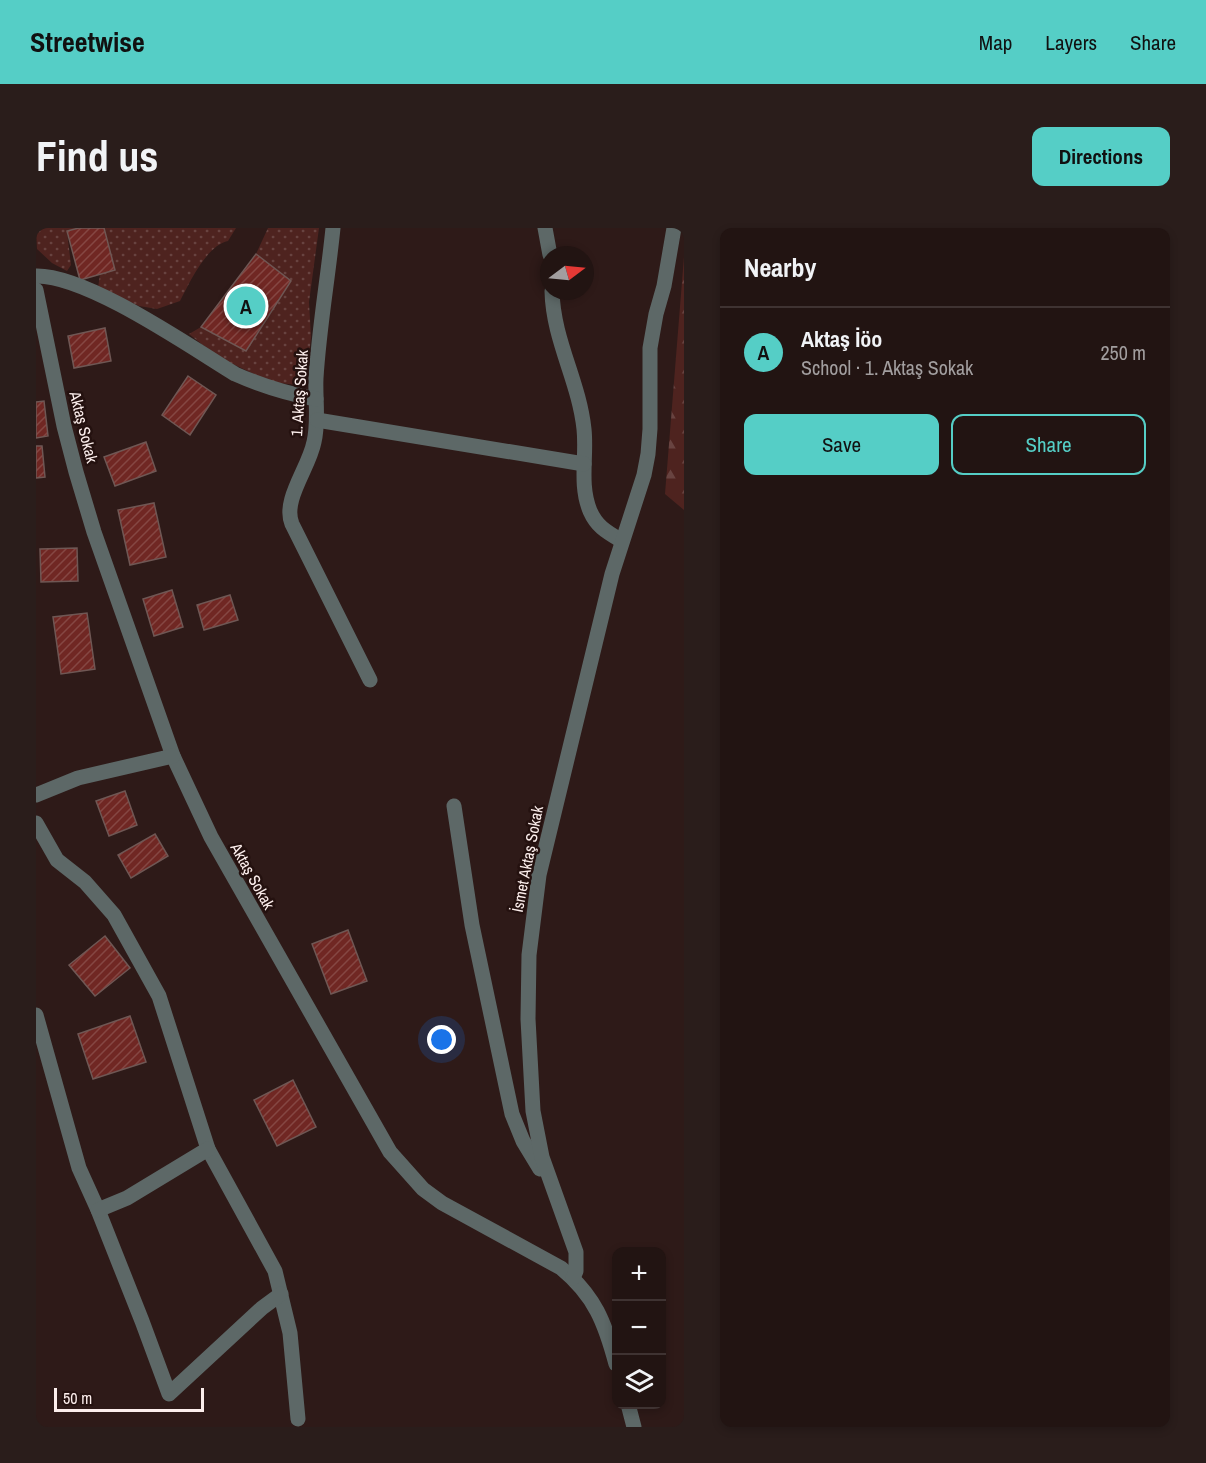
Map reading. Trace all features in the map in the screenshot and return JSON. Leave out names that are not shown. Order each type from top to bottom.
[{"type":"street","name":"1. Aktaş Sokak","points":[[333,228],[316,378],[317,420],[311,455],[289,504],[290,518],[370,680]]},
{"type":"street","points":[[545,228],[548,246]]},
{"type":"street","points":[[553,300],[558,337],[582,414],[585,497],[600,528],[622,541],[644,475],[648,454],[650,348],[674,228]]},
{"type":"street","points":[[36,276],[58,278],[105,298],[255,383],[316,399]]},
{"type":"street","name":"Aktaş Sokak","points":[[36,290],[64,426],[94,532],[173,756],[211,837],[390,1152],[405,1171],[442,1203],[561,1268],[573,1278],[585,1290],[600,1314],[613,1355]]},
{"type":"street","points":[[317,420],[584,464]]},
{"type":"street","name":"İsmet Aktaş Sokak","points":[[573,1278],[576,1271],[576,1252],[542,1157],[533,1111],[527,997],[533,914],[539,875],[622,541]]},
{"type":"street","points":[[36,795],[78,778],[173,756]]},
{"type":"street","points":[[454,806],[472,925],[512,1114],[523,1141],[554,1191]]},
{"type":"street","points":[[36,823],[57,860],[85,882],[114,915],[159,996],[208,1149],[275,1271],[290,1333],[298,1419]]},
{"type":"street","points":[[36,1015],[79,1168],[98,1210],[169,1394],[262,1308],[281,1294]]},
{"type":"street","points":[[98,1210],[127,1198],[208,1149]]},
{"type":"street","points":[[629,1409],[634,1427]]},
{"type":"green space","points":[[36,228],[79,228],[67,232],[71,265],[67,271],[52,263],[37,249]]},
{"type":"green space","points":[[104,228],[236,228],[228,241],[220,244],[206,257],[180,301],[157,309],[139,306],[98,288],[100,274],[115,270]]},
{"type":"green space","points":[[268,228],[319,228],[309,302],[311,337],[306,386],[271,382],[218,357],[189,334],[201,327],[246,351],[288,286],[256,254]]},
{"type":"green space","points":[[684,257],[684,510],[665,494]]},
{"type":"building","points":[[79,228],[104,228],[115,270],[80,280],[67,231]]},
{"type":"building","points":[[256,254],[291,281],[246,351],[201,327]]},
{"type":"building","points":[[105,328],[111,361],[74,368],[68,336]]},
{"type":"building","points":[[188,376],[216,395],[190,435],[162,415]]},
{"type":"building","points":[[44,401],[48,436],[36,438],[36,402]]},
{"type":"building","points":[[146,442],[156,471],[115,486],[104,457]]},
{"type":"building","points":[[36,446],[42,446],[45,477],[36,478]]},
{"type":"building","points":[[154,503],[166,557],[130,565],[118,510]]},
{"type":"building","points":[[77,548],[78,581],[41,582],[40,549]]},
{"type":"building","points":[[172,590],[183,627],[154,636],[143,599]]},
{"type":"building","points":[[230,595],[238,620],[204,630],[197,605]]},
{"type":"building","points":[[87,613],[95,669],[61,674],[53,617]]},
{"type":"building","points":[[125,791],[137,825],[109,836],[96,801]]},
{"type":"building","points":[[155,834],[168,856],[131,878],[118,855]]},
{"type":"building","points":[[348,930],[367,981],[331,994],[312,944]]},
{"type":"building","points":[[105,936],[130,968],[95,996],[69,965]]},
{"type":"building","points":[[130,1016],[146,1062],[93,1079],[78,1034]]},
{"type":"building","points":[[293,1080],[316,1127],[277,1146],[254,1100]]},
{"type":"place","name":"Aktaş İöo","points":[[246,306]]}]
